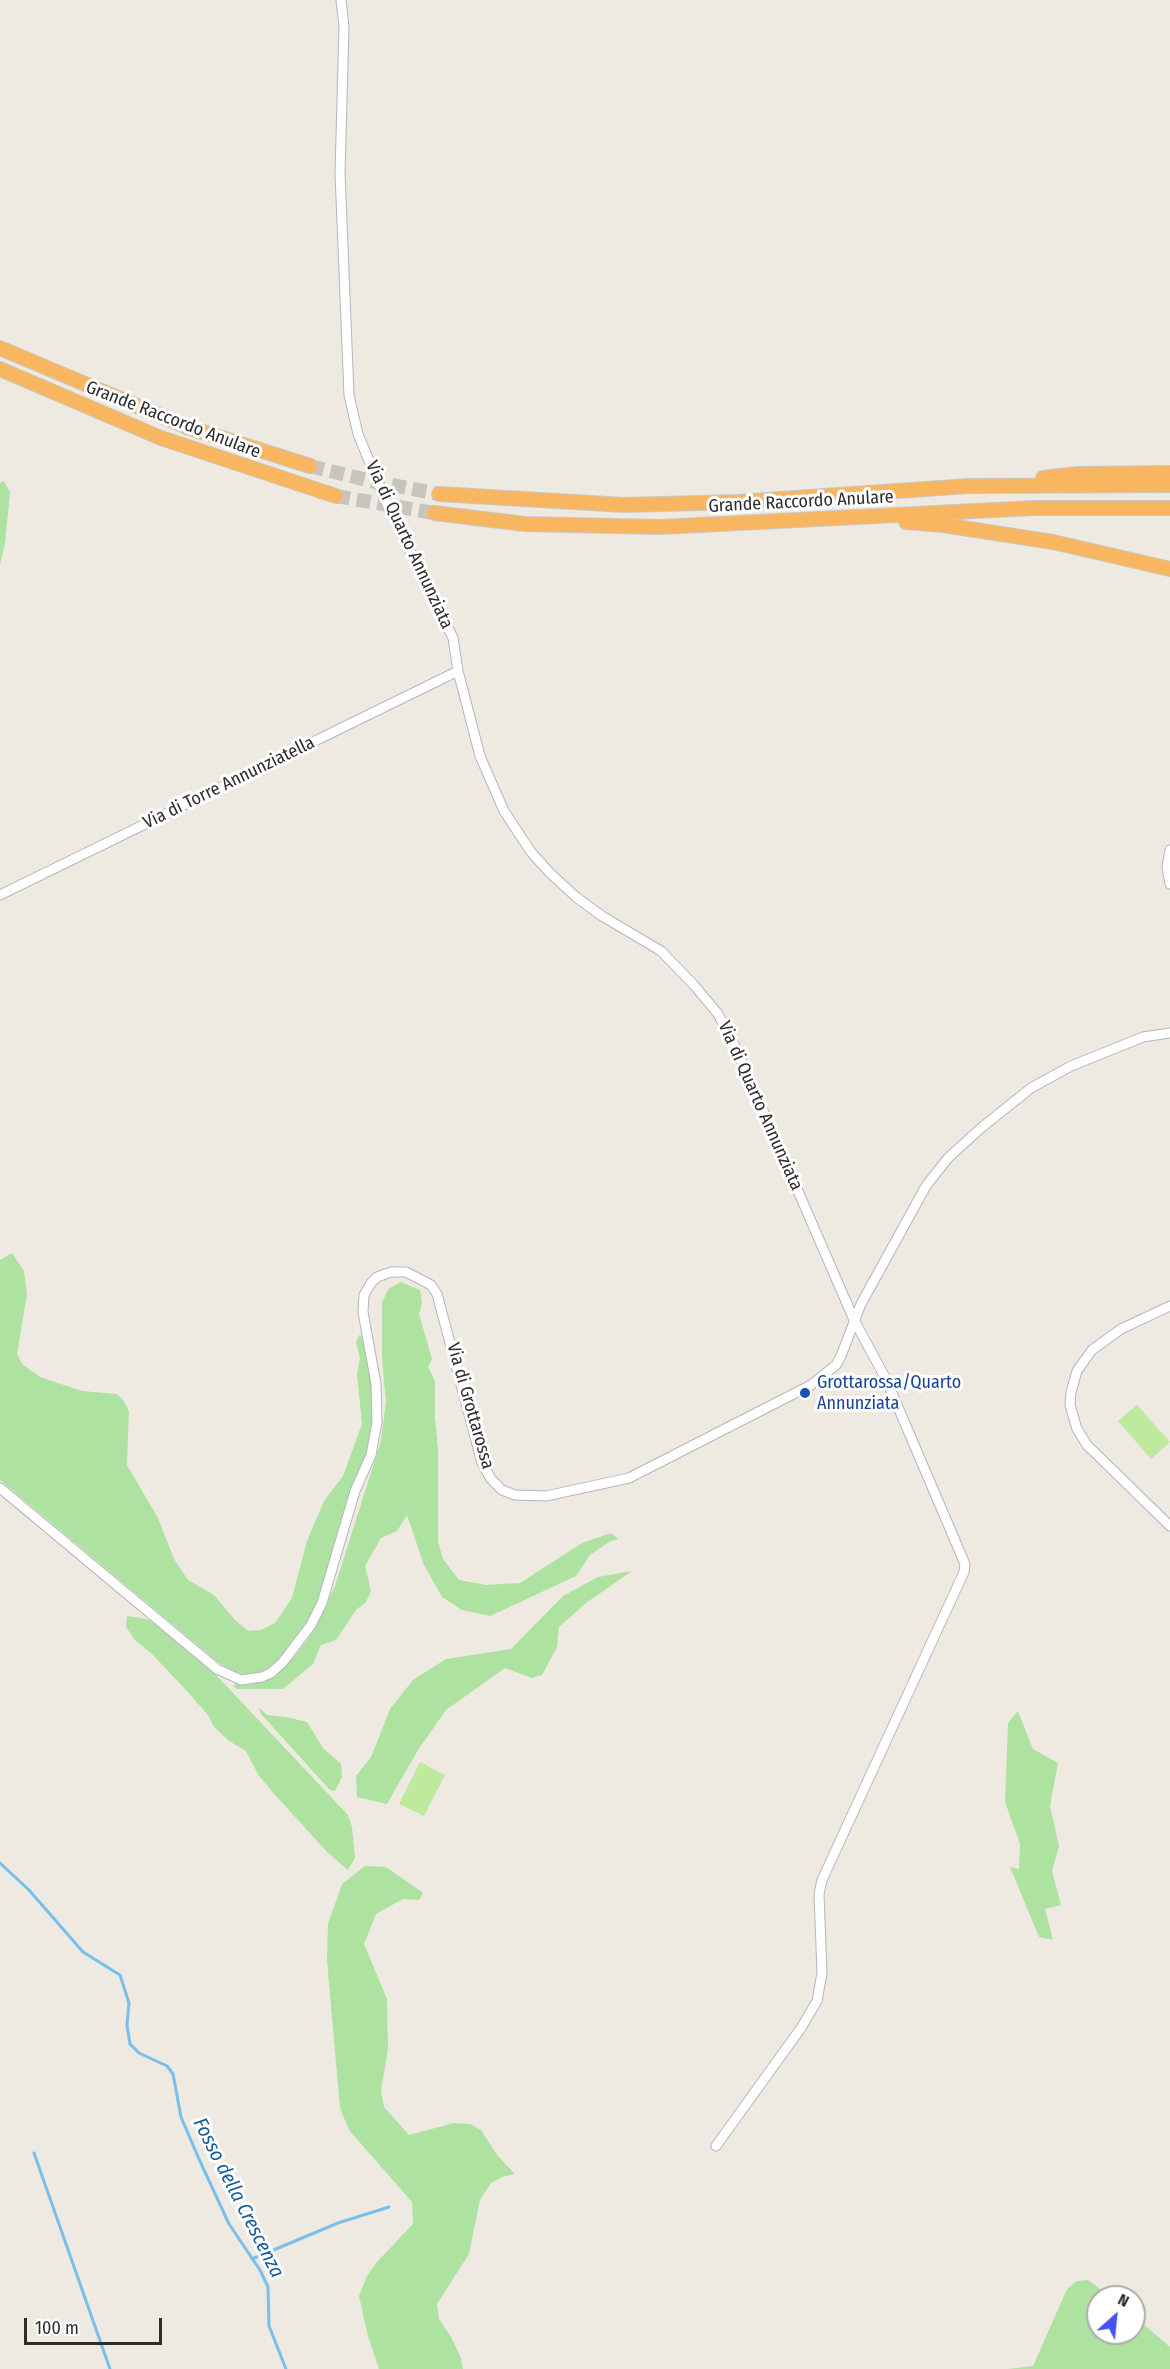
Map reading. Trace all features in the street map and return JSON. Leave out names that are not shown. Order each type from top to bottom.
[{"type":"highway","name":"Grande Raccordo Anulare","points":[[0,348],[186,427],[310,466]]},
{"type":"highway","name":"Grande Raccordo Anulare","points":[[0,369],[161,438],[336,496]]},
{"type":"highway","points":[[969,486],[1078,474],[1170,473]]},
{"type":"highway","name":"Grande Raccordo Anulare","points":[[439,494],[624,505],[738,502],[969,486],[1170,484]]},
{"type":"highway","name":"Grande Raccordo Anulare","points":[[434,513],[525,524],[660,527],[1034,508],[1170,508]]},
{"type":"highway","points":[[844,518],[943,525],[1020,536],[1170,569]]},
{"type":"street","name":"Via di Quarto Annunziata","points":[[341,0],[344,27],[340,174],[349,395],[358,434],[385,500],[453,638],[458,671],[483,766],[504,811],[531,852],[550,873],[576,897],[602,916],[661,951],[718,1014],[736,1048],[855,1320],[886,1379],[965,1564],[964,1572],[822,1880],[819,1894],[822,1973],[816,2001],[801,2028],[716,2146]]},
{"type":"street","name":"Via di Torre Annunziatella","points":[[0,895],[458,671]]},
{"type":"street","points":[[1170,850],[1167,867],[1170,884]]},
{"type":"street","name":"Via di Grottarossa","points":[[0,1488],[217,1669],[241,1680],[271,1673],[283,1662],[322,1603],[355,1491],[371,1455],[377,1422],[376,1384],[363,1311],[364,1295],[377,1277],[391,1272],[406,1272],[430,1285],[442,1306],[482,1463],[491,1479],[502,1490],[529,1497],[546,1496],[629,1478],[811,1385],[836,1365],[861,1304],[926,1186],[948,1158],[964,1143],[1031,1088],[1071,1066],[1143,1037],[1170,1033]]},
{"type":"street","points":[[1170,1306],[1121,1329],[1092,1350],[1077,1371],[1070,1405],[1077,1429],[1087,1445],[1170,1526]]},
{"type":"green space","points":[[4,481],[10,492],[5,543],[0,564],[0,483]]},
{"type":"green space","points":[[12,1253],[24,1271],[27,1294],[17,1354],[22,1364],[40,1377],[82,1391],[117,1394],[123,1400],[129,1411],[127,1465],[158,1518],[174,1559],[188,1580],[214,1595],[235,1620],[248,1631],[261,1630],[275,1623],[292,1598],[307,1541],[324,1501],[343,1476],[362,1424],[357,1374],[360,1358],[356,1342],[359,1335],[362,1336],[371,1370],[375,1416],[369,1450],[330,1578],[306,1631],[281,1660],[261,1672],[248,1675],[235,1672],[219,1663],[0,1480],[0,1260]]},
{"type":"green space","points":[[401,1282],[420,1290],[422,1302],[419,1314],[432,1359],[428,1367],[435,1381],[438,1542],[443,1559],[459,1580],[486,1585],[520,1583],[582,1543],[611,1533],[618,1539],[609,1542],[590,1555],[576,1576],[490,1616],[462,1610],[442,1597],[424,1565],[407,1515],[397,1531],[381,1538],[365,1566],[371,1591],[366,1602],[356,1610],[336,1640],[321,1645],[313,1664],[283,1689],[237,1689],[233,1686],[237,1682],[249,1685],[274,1676],[294,1657],[310,1636],[335,1586],[381,1441],[386,1402],[382,1358],[382,1303],[388,1289]]},
{"type":"green space","points":[[1137,1405],[1170,1442],[1151,1459],[1118,1421]]},
{"type":"green space","points":[[632,1571],[586,1603],[559,1627],[557,1647],[542,1675],[532,1678],[505,1668],[446,1710],[418,1750],[387,1804],[357,1797],[356,1776],[371,1757],[390,1709],[413,1680],[446,1659],[511,1649],[563,1596],[598,1577]]},
{"type":"green space","points":[[127,1616],[147,1619],[167,1631],[217,1676],[348,1815],[352,1827],[355,1858],[348,1870],[327,1852],[259,1776],[246,1751],[229,1741],[214,1727],[208,1715],[186,1690],[152,1654],[135,1640],[126,1627]]},
{"type":"green space","points":[[258,1707],[267,1715],[307,1722],[323,1748],[341,1764],[342,1777],[335,1791],[330,1790],[261,1714]]},
{"type":"green space","points":[[1018,1711],[1033,1749],[1058,1763],[1050,1806],[1059,1846],[1052,1871],[1061,1905],[1045,1909],[1053,1940],[1039,1937],[1010,1867],[1019,1869],[1020,1844],[1005,1802],[1008,1723]]},
{"type":"green space","points":[[420,1762],[445,1775],[424,1816],[399,1804]]},
{"type":"green space","points":[[365,1866],[386,1867],[423,1893],[419,1900],[403,1899],[376,1914],[364,1944],[387,1999],[388,2049],[381,2091],[384,2107],[409,2135],[454,2123],[470,2124],[481,2130],[497,2155],[515,2174],[491,2183],[480,2200],[469,2254],[437,2304],[439,2319],[451,2337],[461,2358],[463,2369],[379,2369],[368,2336],[359,2296],[367,2276],[377,2262],[413,2224],[412,2202],[349,2130],[340,2108],[327,1960],[328,1924],[342,1884]]},
{"type":"green space","points":[[1088,2280],[1095,2285],[1086,2285],[1086,2345],[1146,2345],[1146,2326],[1170,2347],[1170,2369],[1008,2369],[1033,2366],[1067,2289],[1077,2281]]},
{"type":"waterway","name":"Fosso della Crescenza","points":[[0,1863],[29,1890],[83,1952],[120,1975],[129,2003],[127,2025],[130,2044],[139,2053],[167,2066],[173,2074],[181,2117],[199,2159],[229,2224],[260,2270],[268,2287],[269,2326],[286,2369]]},
{"type":"waterway","points":[[34,2153],[110,2369]]},
{"type":"waterway","points":[[252,2259],[338,2223],[389,2207]]},
{"type":"tunnel","points":[[310,466],[439,494]]},
{"type":"tunnel","points":[[336,496],[434,513]]},
{"type":"place","name":"Grottarossa/Quarto Annunziata","points":[[805,1393]]}]
